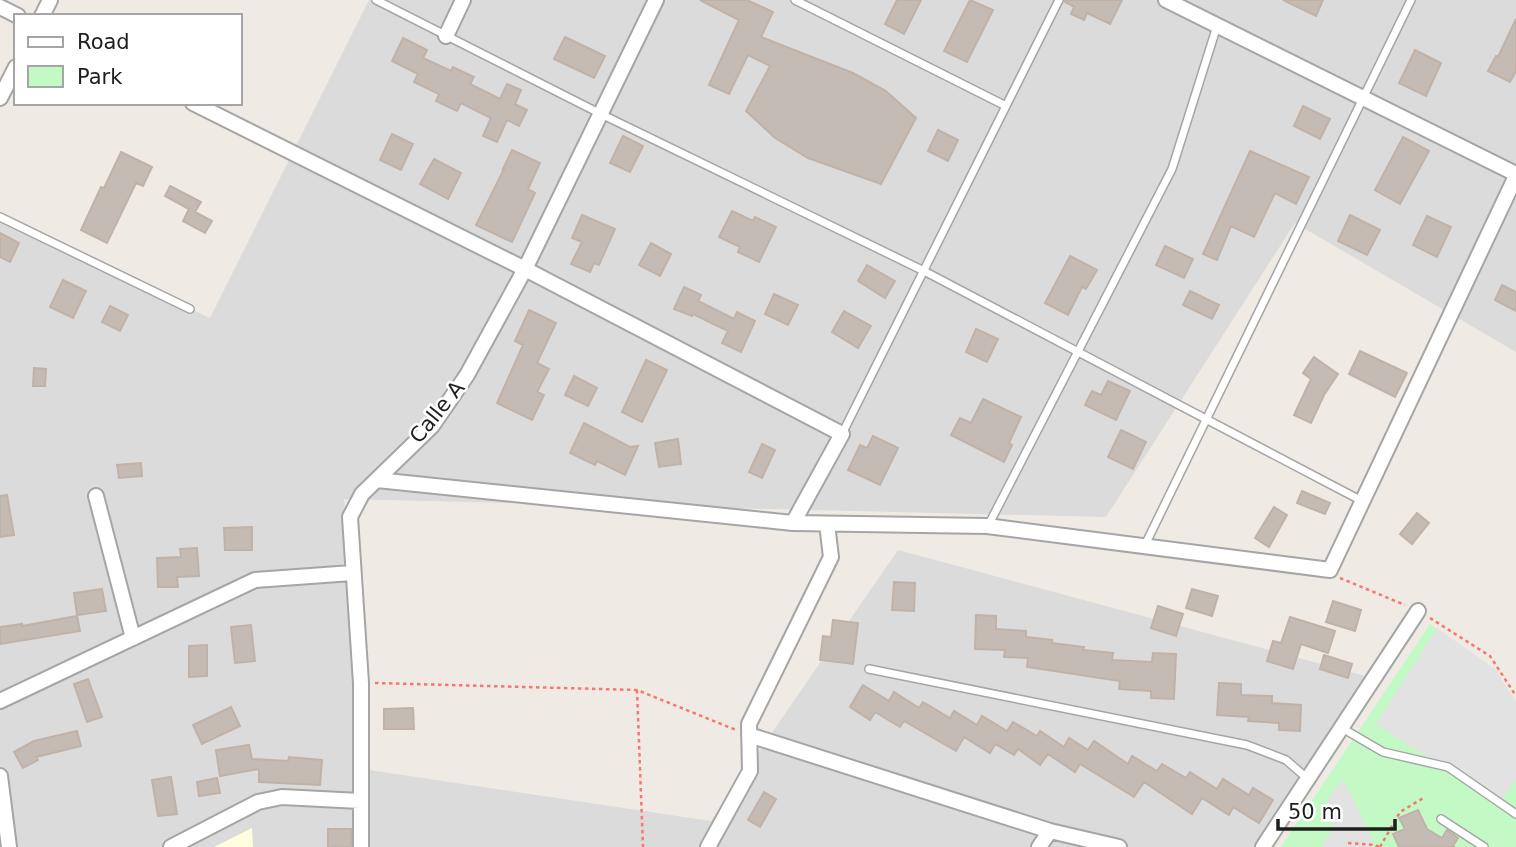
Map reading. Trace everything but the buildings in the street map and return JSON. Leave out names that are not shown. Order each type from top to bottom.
[{"type":"street","points":[[446,36],[463,0]]},
{"type":"street","name":"Calle A","points":[[361,847],[362,682],[350,517],[362,494],[432,426],[452,400],[525,269],[656,0]]},
{"type":"street","points":[[377,480],[793,523],[987,526],[1330,570],[1516,175],[1166,0]]},
{"type":"street","points":[[0,98],[14,71]]},
{"type":"street","points":[[197,105],[525,269],[842,433],[793,523]]},
{"type":"street","points":[[96,496],[133,638]]},
{"type":"street","points":[[708,847],[750,771],[749,724],[831,556],[827,524]]},
{"type":"street","points":[[0,701],[255,579],[352,573]]},
{"type":"street","points":[[1263,847],[1418,611]]},
{"type":"street","points":[[749,735],[1050,831],[1119,847]]},
{"type":"street","points":[[0,776],[9,847]]},
{"type":"street","points":[[171,847],[258,802],[282,797],[360,801]]},
{"type":"street","points":[[1039,847],[1050,831]]},
{"type":"lane","points":[[376,0],[601,114],[924,271],[1363,501]]},
{"type":"lane","points":[[795,0],[1006,106]]},
{"type":"lane","points":[[842,433],[1059,0]]},
{"type":"lane","points":[[1144,547],[1361,97],[1411,0]]},
{"type":"lane","points":[[987,526],[1172,169],[1217,25]]},
{"type":"lane","points":[[0,217],[190,309]]},
{"type":"lane","points":[[869,669],[1247,745],[1286,760],[1308,779]]},
{"type":"lane","points":[[1341,728],[1383,752],[1448,767],[1516,814]]},
{"type":"lane","points":[[1441,819],[1484,847]]},
{"type":"path","points":[[362,682],[637,690],[749,735]]},
{"type":"path","points":[[637,690],[643,847]]},
{"type":"path","points":[[1348,844],[1379,847],[1400,811],[1424,797]]},
{"type":"shaded area","points":[[369,0],[1516,0],[1516,352],[1295,223],[1106,517],[344,499],[369,770],[711,821],[898,550],[1369,677],[1267,847],[0,847],[0,221],[210,318]]},
{"type":"shaded area","points":[[1437,628],[1495,669],[1516,702],[1516,779],[1499,803],[1376,724]]},
{"type":"shaded area","points":[[1343,778],[1374,843],[1371,847],[1321,847],[1333,829],[1324,808]]},
{"type":"shaded area","points":[[252,828],[253,847],[214,847]]},
{"type":"green space","points":[[1430,624],[1493,670],[1516,706],[1516,847],[1281,847]]}]
